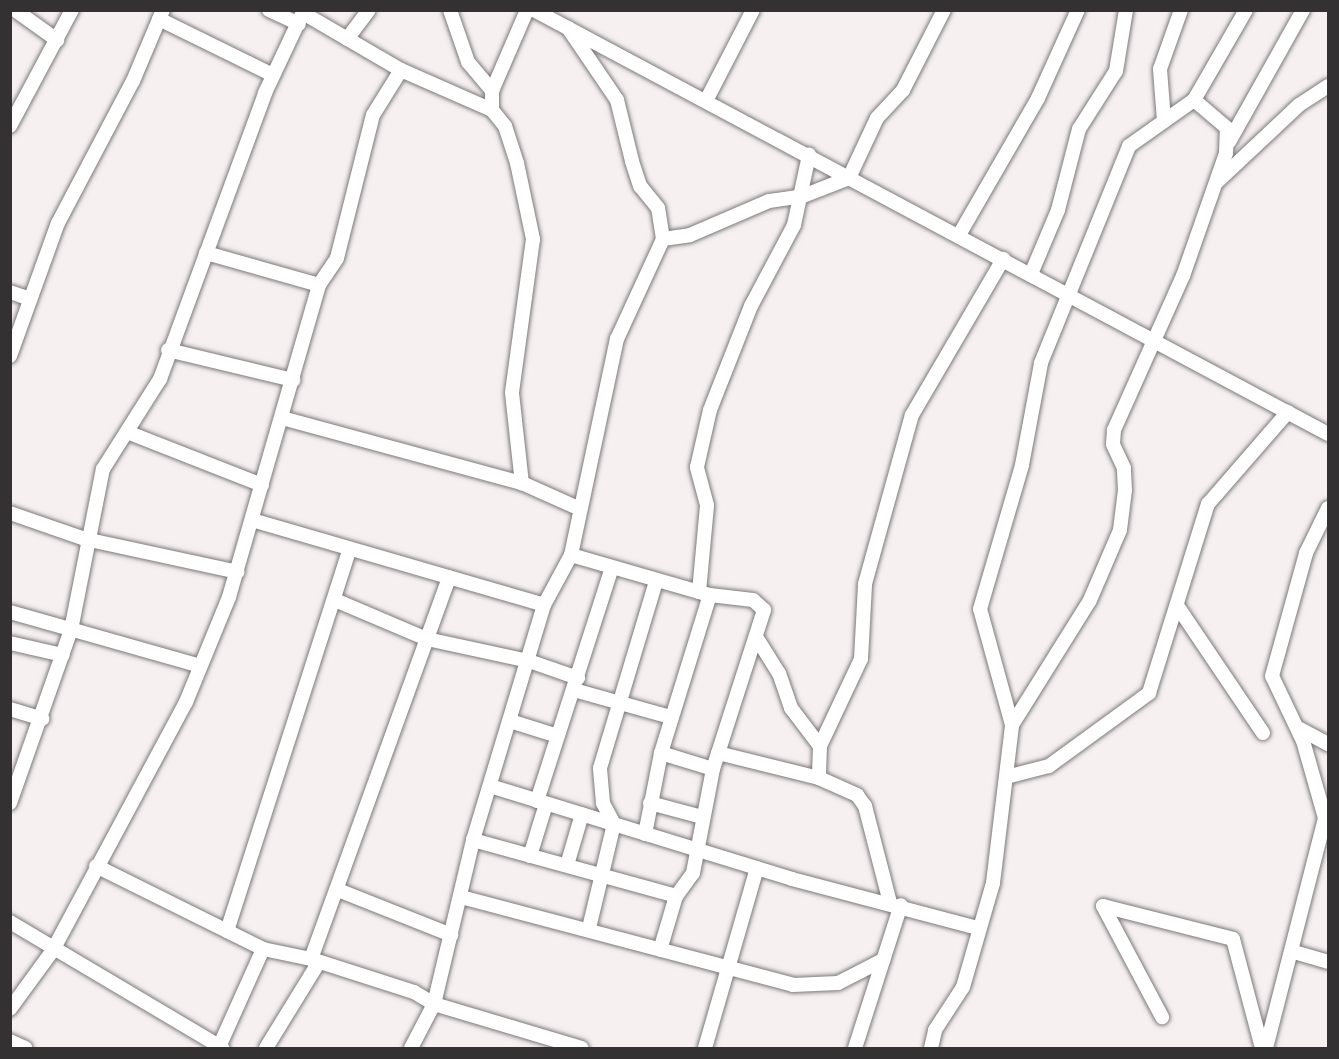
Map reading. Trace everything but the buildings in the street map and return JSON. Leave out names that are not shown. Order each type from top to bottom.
[{"type":"street","points":[[10,126],[16,103],[57,40],[72,10]]},
{"type":"street","points":[[269,10],[302,16],[401,70],[492,110],[505,126],[517,163],[533,239],[532,274],[515,349],[513,382],[522,483]]},
{"type":"street","points":[[347,39],[369,10]]},
{"type":"street","points":[[450,10],[468,62],[492,91]]},
{"type":"street","points":[[492,110],[492,91],[527,10]]},
{"type":"street","points":[[534,10],[706,99],[849,178],[1329,434]]},
{"type":"street","points":[[706,99],[753,10]]},
{"type":"street","points":[[663,239],[723,223],[769,201],[803,195],[849,178],[877,118],[903,90],[944,10]]},
{"type":"street","points":[[959,235],[1038,98],[1078,10]]},
{"type":"street","points":[[1031,274],[1058,210],[1079,129],[1116,71],[1126,10]]},
{"type":"street","points":[[1164,121],[1160,69],[1181,10]]},
{"type":"street","points":[[931,1048],[935,1030],[963,987],[977,928],[993,883],[995,834],[1010,776],[1012,724],[980,609],[1022,465],[1041,363],[1130,146],[1194,100],[1246,10]]},
{"type":"street","points":[[1012,724],[1090,600],[1120,530],[1125,490],[1124,468],[1113,444],[1114,430],[1183,276],[1228,142],[1303,10]]},
{"type":"street","points":[[13,11],[57,40]]},
{"type":"street","points":[[10,356],[27,298],[58,223],[133,81],[161,15],[273,75]]},
{"type":"street","points":[[10,803],[16,775],[42,719],[71,630],[85,539],[103,470],[151,398],[273,75],[302,16]]},
{"type":"street","points":[[411,1048],[434,1004],[473,840],[529,661],[544,605],[571,555],[617,339],[663,239],[658,208],[640,186],[617,100],[568,28]]},
{"type":"street","points":[[10,1009],[53,950],[201,666],[237,572],[319,285],[337,258],[373,115],[401,70]]},
{"type":"street","points":[[1215,183],[1299,105],[1329,86]]},
{"type":"street","points":[[1194,100],[1222,120],[1228,142]]},
{"type":"street","points":[[645,834],[661,753],[704,594],[706,505],[697,467],[710,410],[803,195],[808,155]]},
{"type":"street","points":[[206,254],[319,285]]},
{"type":"street","points":[[819,778],[820,746],[861,659],[865,584],[912,415],[1003,259]]},
{"type":"street","points":[[10,292],[27,298]]},
{"type":"street","points":[[168,350],[293,380]]},
{"type":"street","points":[[1010,776],[1049,766],[1139,703],[1153,683],[1208,504],[1288,412]]},
{"type":"street","points":[[282,418],[522,483],[549,500],[580,509]]},
{"type":"street","points":[[127,432],[262,485]]},
{"type":"street","points":[[1325,818],[1298,728],[1272,676],[1272,663],[1306,553],[1329,508]]},
{"type":"street","points":[[10,513],[85,539],[237,572]]},
{"type":"street","points":[[252,520],[544,605]]},
{"type":"street","points":[[226,931],[350,549]]},
{"type":"street","points":[[571,555],[704,594],[761,605],[764,617],[713,769],[694,849],[689,882],[676,897],[660,950]]},
{"type":"street","points":[[530,856],[558,736],[612,568]]},
{"type":"street","points":[[266,1048],[315,960],[449,577]]},
{"type":"street","points":[[589,928],[614,824],[603,803],[600,768],[618,700],[656,581]]},
{"type":"street","points":[[335,600],[427,639],[529,661],[576,684],[671,717]]},
{"type":"street","points":[[1178,607],[1263,733]]},
{"type":"street","points":[[11,613],[201,666]]},
{"type":"street","points":[[758,640],[779,673],[791,708],[820,746]]},
{"type":"street","points":[[10,643],[63,655]]},
{"type":"street","points":[[10,709],[42,719]]},
{"type":"street","points":[[510,721],[558,736]]},
{"type":"street","points":[[1298,728],[1329,744]]},
{"type":"street","points":[[661,753],[713,769]]},
{"type":"street","points":[[718,753],[819,778],[862,800],[895,904],[884,960],[855,1048]]},
{"type":"street","points":[[490,786],[757,868],[977,928]]},
{"type":"street","points":[[650,803],[702,817]]},
{"type":"street","points":[[1264,1048],[1324,848],[1325,818],[1329,804]]},
{"type":"street","points":[[567,864],[582,814]]},
{"type":"street","points":[[473,840],[567,864],[676,897]]},
{"type":"street","points":[[96,866],[262,949],[315,960],[414,992],[434,1004],[582,1048]]},
{"type":"street","points":[[705,1048],[757,868]]},
{"type":"street","points":[[338,890],[451,935]]},
{"type":"street","points":[[461,897],[589,928],[759,979],[814,986],[837,983],[884,960]]},
{"type":"street","points":[[1162,1017],[1103,906],[1233,939],[1264,1048]]},
{"type":"street","points":[[10,922],[53,950],[221,1048],[262,949]]},
{"type":"street","points":[[1294,952],[1329,962]]},
{"type":"street","points":[[10,1041],[25,1048]]}]
